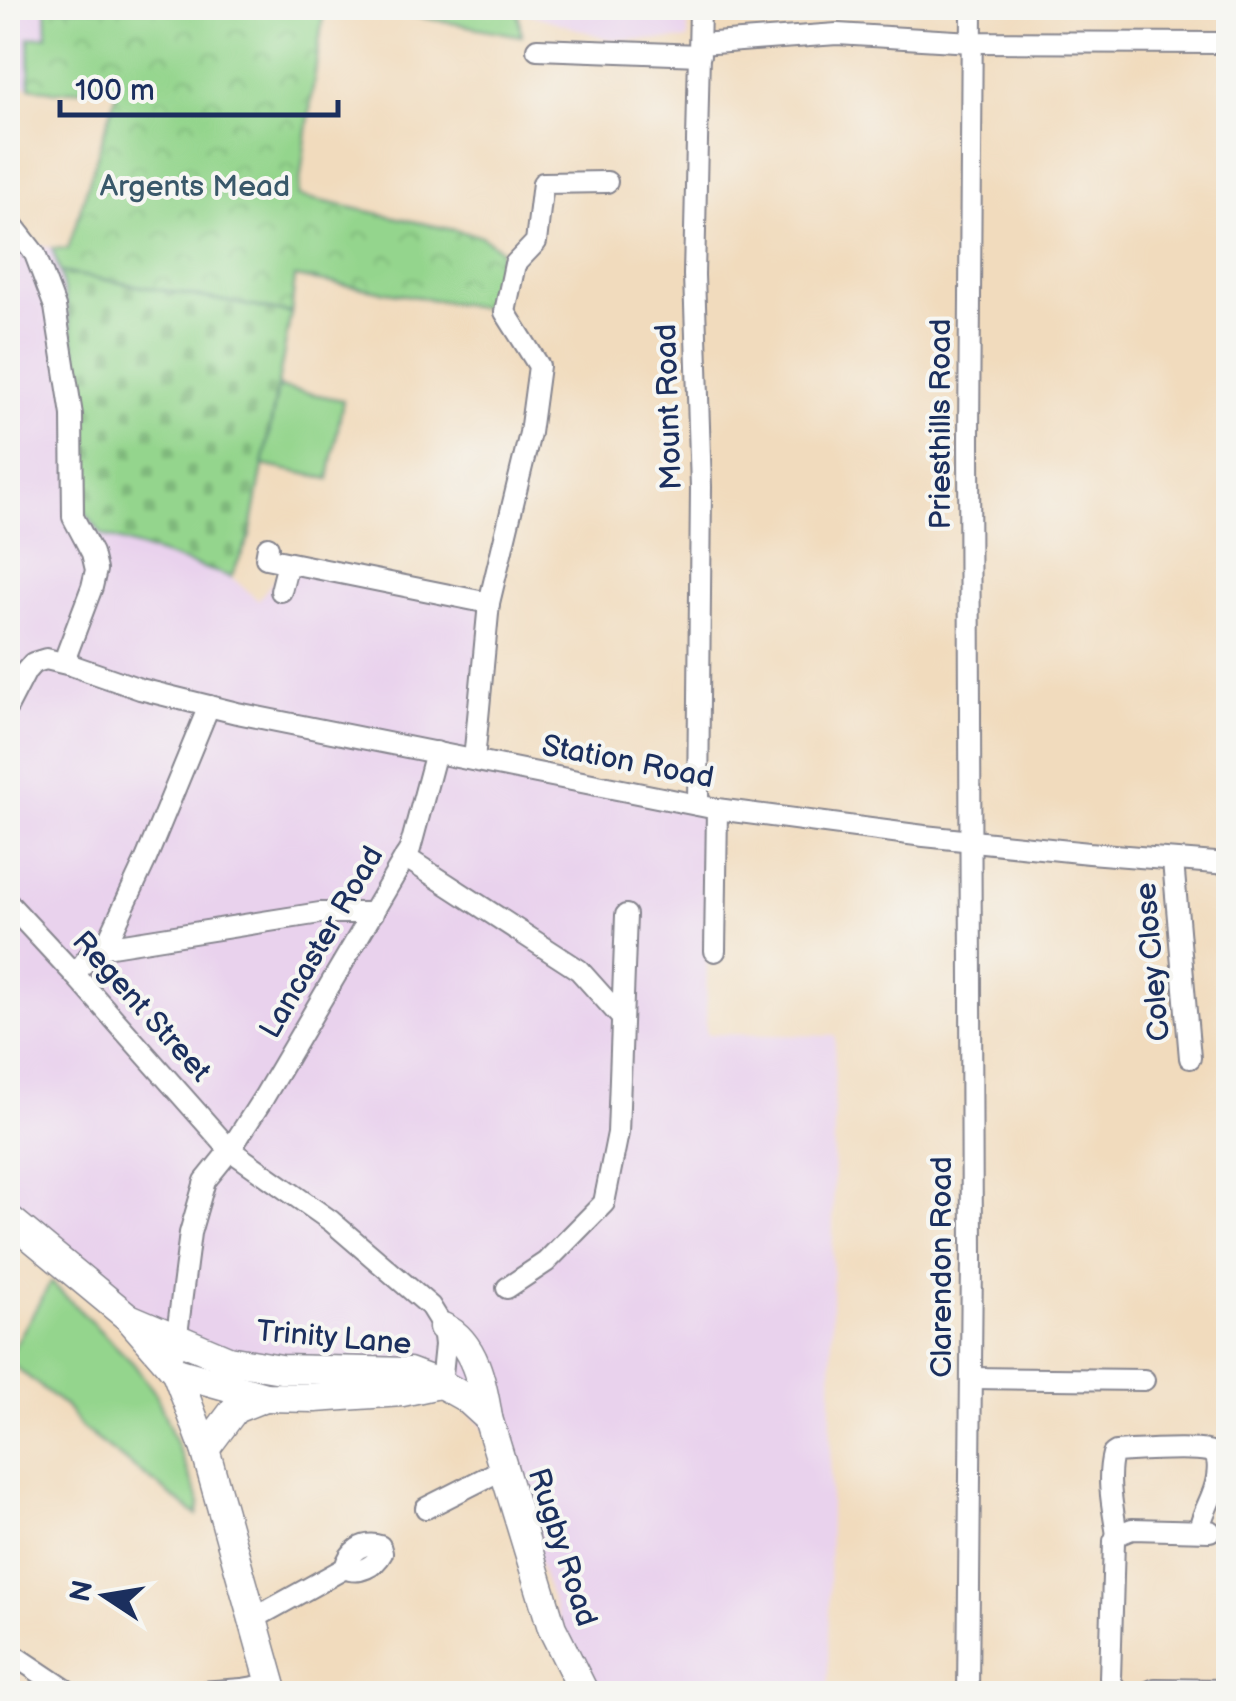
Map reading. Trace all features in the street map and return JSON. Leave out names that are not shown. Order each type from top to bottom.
[{"type":"main road","name":"Trinity Lane","points":[[8,1218],[128,1318],[176,1372],[265,1397],[396,1393],[441,1384]]},
{"type":"main road","name":"Trinity Lane","points":[[128,1318],[228,1360],[280,1369],[409,1372],[441,1384]]},
{"type":"main road","name":"Rugby Road","points":[[442,1326],[454,1332],[478,1371],[488,1418],[552,1628],[585,1694]]},
{"type":"main road","points":[[176,1372],[206,1449],[273,1689]]},
{"type":"main road","points":[[441,1384],[466,1398],[488,1418]]},
{"type":"main road","points":[[206,1449],[235,1409],[265,1397]]},
{"type":"street","name":"Mount Road","points":[[700,8],[694,275],[715,951]]},
{"type":"street","name":"Priesthills Road","points":[[971,841],[972,8]]},
{"type":"street","points":[[537,49],[700,50],[836,34],[972,42],[1228,43]]},
{"type":"street","points":[[474,760],[489,603],[530,433],[539,366],[506,312],[515,264],[536,242],[543,183],[607,182]]},
{"type":"street","points":[[8,219],[35,254],[56,307],[72,415],[73,517],[92,552],[96,570],[67,653],[71,665]]},
{"type":"street","points":[[268,547],[266,558],[489,603]]},
{"type":"street","points":[[281,591],[288,563]]},
{"type":"street","name":"Station Road","points":[[8,665],[29,667],[46,659],[208,706],[708,807],[971,841],[1228,864]]},
{"type":"street","points":[[8,706],[29,667]]},
{"type":"street","points":[[105,947],[146,859],[208,706]]},
{"type":"street","name":"Lancaster Road","points":[[176,1372],[175,1339],[190,1233],[205,1181],[264,1097],[410,849],[436,752]]},
{"type":"street","name":"Clarendon Road","points":[[968,1694],[971,841]]},
{"type":"street","points":[[405,857],[579,970],[622,1018]]},
{"type":"street","name":"Coley Close","points":[[1173,861],[1190,1058]]},
{"type":"street","name":"Regent Street","points":[[8,903],[230,1150]]},
{"type":"street","points":[[75,975],[89,956],[105,947],[320,913],[373,912]]},
{"type":"street","points":[[507,1288],[546,1262],[604,1203],[618,1133],[626,914]]},
{"type":"street","name":"Rugby Road","points":[[230,1150],[331,1221],[430,1306],[442,1326]]},
{"type":"street","points":[[441,1384],[445,1345],[442,1326]]},
{"type":"street","points":[[971,1378],[1144,1380]]},
{"type":"street","points":[[1117,1535],[1132,1529],[1206,1530],[1200,1520],[1209,1506],[1217,1478],[1217,1460],[1212,1452],[1116,1452],[1110,1461],[1117,1535],[1110,1678],[1122,1694]]},
{"type":"street","points":[[426,1508],[503,1469]]},
{"type":"street","points":[[253,1619],[345,1568]]},
{"type":"street","points":[[8,1651],[72,1694]]},
{"type":"street","points":[[1143,1694],[1155,1688],[1228,1690]]},
{"type":"street","points":[[174,1694],[273,1689]]},
{"type":"shaded area","points":[[8,8],[46,8],[47,37],[29,38],[30,87],[8,83]]},
{"type":"shaded area","points":[[511,8],[688,8],[688,40],[609,39]]},
{"type":"shaded area","points":[[8,219],[27,243],[52,248],[60,272],[80,375],[82,508],[102,535],[231,577],[258,600],[288,563],[483,602],[472,760],[709,809],[706,1034],[835,1036],[828,1693],[585,1693],[495,1439],[441,1383],[175,1339],[8,1218]]},
{"type":"green space","name":"Argents Mead","points":[[46,8],[324,8],[298,196],[481,236],[501,250],[496,286],[485,308],[295,277],[291,313],[60,272],[52,248],[68,249],[119,85],[59,92],[30,87],[29,38],[47,36]]},
{"type":"green space","points":[[402,8],[518,8],[521,36],[403,14]]},
{"type":"green space","points":[[60,272],[291,313],[250,536],[231,577],[102,535],[82,508],[80,375]]},
{"type":"green space","points":[[278,387],[343,400],[329,479],[263,465]]},
{"type":"green space","points":[[51,1282],[133,1363],[156,1394],[200,1502],[197,1515],[82,1428],[65,1406],[8,1361]]}]
